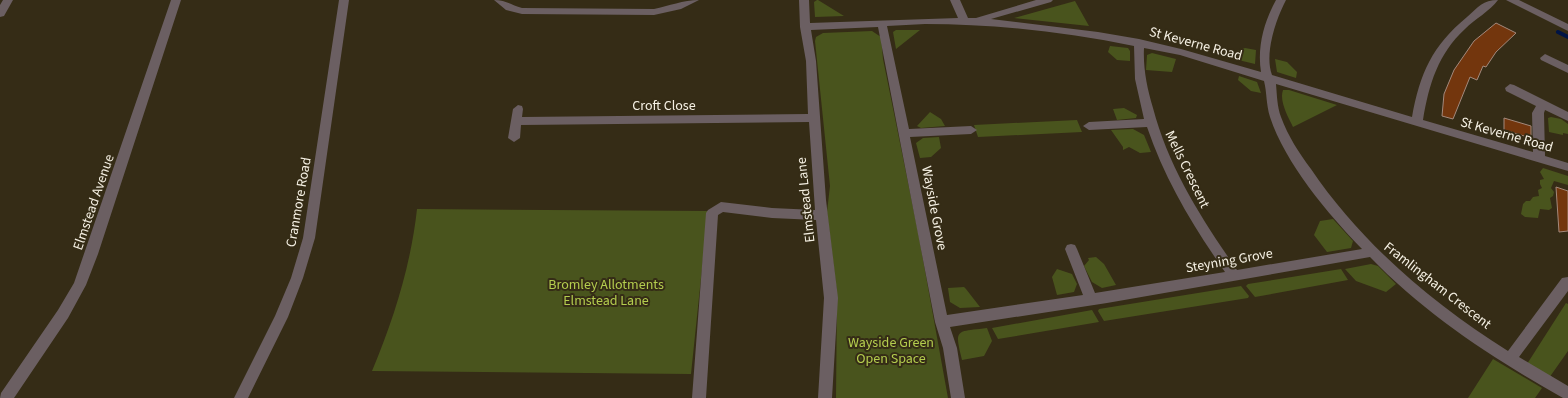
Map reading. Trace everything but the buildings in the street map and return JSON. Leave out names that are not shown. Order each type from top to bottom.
[{"type":"street","points":[[0,14],[8,0]]},
{"type":"street","name":"Elmstead Avenue","points":[[6,398],[63,314],[80,285],[92,254],[176,0]]},
{"type":"street","name":"Cranmore Road","points":[[241,398],[281,317],[297,278],[309,238],[344,0]]},
{"type":"street","points":[[500,0],[509,8],[522,11],[654,12],[678,7],[694,0]]},
{"type":"street","name":"Elmstead Lane","points":[[804,0],[804,27],[808,37],[811,61],[822,215],[830,268],[831,298],[825,398]]},
{"type":"street","points":[[955,0],[965,21]]},
{"type":"street","points":[[977,21],[999,12],[1048,0]]},
{"type":"street","name":"Framlingham Crescent","points":[[1281,0],[1268,29],[1266,73],[1268,76],[1273,108],[1285,138],[1309,177],[1335,211],[1372,252],[1431,302],[1510,359],[1568,393]]},
{"type":"street","points":[[1417,122],[1420,95],[1428,69],[1441,47],[1458,28],[1492,0]]},
{"type":"street","points":[[1510,0],[1568,28]]},
{"type":"street","name":"St Keverne Road","points":[[804,27],[977,21],[1049,28],[1139,42],[1268,76],[1417,122],[1568,166]]},
{"type":"street","name":"Wayside Grove","points":[[882,24],[942,322],[950,348],[958,398]]},
{"type":"street","name":"Mells Crescent","points":[[1139,42],[1138,65],[1150,124],[1158,149],[1178,190],[1234,275]]},
{"type":"street","points":[[1545,58],[1568,69]]},
{"type":"street","points":[[1510,88],[1568,117]]},
{"type":"street","points":[[1539,158],[1538,113],[1542,104]]},
{"type":"street","points":[[514,138],[515,121],[518,109]]},
{"type":"street","name":"Croft Close","points":[[515,121],[814,118]]},
{"type":"street","points":[[1089,126],[1150,124]]},
{"type":"street","points":[[905,133],[971,130]]},
{"type":"street","points":[[699,398],[712,213],[721,207],[772,213],[822,215]]},
{"type":"street","points":[[1071,249],[1091,299]]},
{"type":"street","name":"Steyning Grove","points":[[942,322],[1091,299],[1372,252]]},
{"type":"street","points":[[1510,359],[1566,282]]},
{"type":"green space","points":[[817,0],[844,16],[815,17],[814,2]]},
{"type":"green space","points":[[1075,1],[1089,26],[1014,18]]},
{"type":"green space","points":[[896,30],[920,30],[896,49],[893,32]]},
{"type":"green space","name":"Wayside Green Open Space","points":[[872,31],[881,37],[883,59],[918,232],[948,398],[836,398],[837,293],[827,212],[830,186],[815,41],[816,37],[823,33]]},
{"type":"green space","points":[[1110,46],[1128,48],[1130,51],[1130,61],[1117,60],[1108,52]]},
{"type":"green space","points":[[1245,48],[1256,50],[1255,64],[1230,58],[1231,53]]},
{"type":"green space","points":[[1152,53],[1176,59],[1172,72],[1146,70],[1147,55]]},
{"type":"green space","points":[[1275,59],[1287,62],[1297,72],[1296,78],[1277,72]]},
{"type":"green space","points":[[1239,76],[1257,82],[1261,93],[1251,91],[1238,80]]},
{"type":"green space","points":[[1283,90],[1289,90],[1337,105],[1293,127],[1283,104]]},
{"type":"green space","points":[[1124,108],[1137,115],[1136,118],[1117,120],[1113,109]]},
{"type":"green space","points":[[930,112],[941,119],[945,126],[921,128],[917,126]]},
{"type":"green space","points":[[1551,117],[1561,119],[1568,124],[1568,134],[1563,133],[1563,135],[1549,132],[1548,118]]},
{"type":"green space","points":[[1077,120],[1082,132],[978,137],[974,125]]},
{"type":"green space","points":[[1133,129],[1144,135],[1151,152],[1140,153],[1129,147],[1123,150],[1123,147],[1111,130]]},
{"type":"green space","points":[[939,137],[941,148],[931,157],[920,158],[916,143],[923,138]]},
{"type":"green space","points":[[1543,168],[1568,176],[1568,185],[1554,181],[1551,188],[1554,192],[1553,196],[1550,198],[1552,208],[1549,210],[1540,209],[1538,218],[1525,217],[1521,214],[1523,204],[1526,201],[1530,201],[1533,197],[1539,196],[1538,190],[1542,188],[1540,180],[1544,179],[1540,172]]},
{"type":"green space","name":"Bromley Allotments Elmstead Lane","points":[[417,209],[708,211],[691,374],[372,371],[394,311],[406,271],[411,250]]},
{"type":"green space","points":[[1333,219],[1353,241],[1351,248],[1327,252],[1314,235],[1320,221]]},
{"type":"green space","points":[[1096,257],[1104,264],[1116,285],[1102,288],[1092,282],[1084,266],[1089,260],[1088,258]]},
{"type":"green space","points":[[1371,264],[1378,266],[1396,284],[1386,292],[1356,281],[1345,269]]},
{"type":"green space","points":[[1057,269],[1072,274],[1077,284],[1074,292],[1057,295],[1052,277]]},
{"type":"green space","points":[[1341,269],[1348,280],[1255,297],[1246,286],[1248,284]]},
{"type":"green space","points":[[1241,286],[1249,296],[1248,298],[1104,321],[1098,311],[1099,309]]},
{"type":"green space","points":[[964,287],[980,307],[960,308],[950,302],[948,288]]},
{"type":"green space","points":[[1566,303],[1568,304],[1568,351],[1549,378],[1527,364]]},
{"type":"green space","points":[[1092,310],[1099,322],[998,339],[992,328]]},
{"type":"green space","points":[[987,328],[992,341],[984,356],[962,360],[958,342],[958,337],[960,334],[963,331]]},
{"type":"green space","points":[[1493,359],[1542,388],[1535,398],[1468,398]]},
{"type":"waterway","points":[[1558,32],[1568,37]]}]
